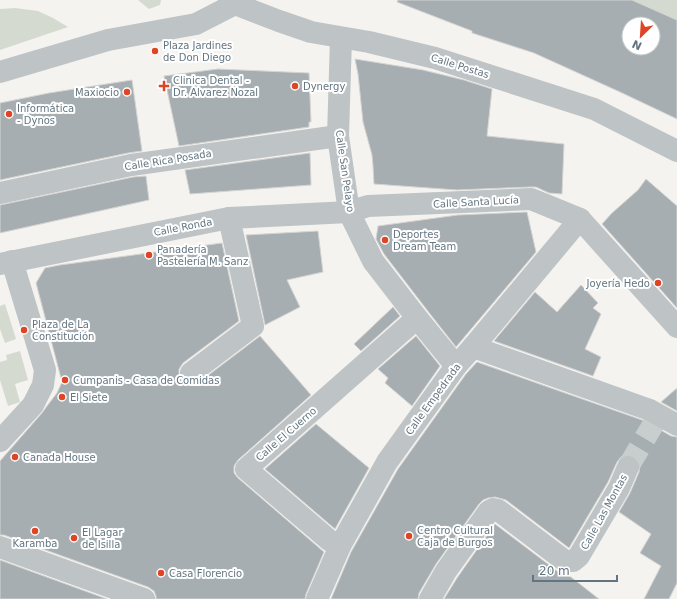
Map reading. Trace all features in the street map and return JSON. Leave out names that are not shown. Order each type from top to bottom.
[{"type":"street","name":"Calle Postas","points":[[233,1],[278,21],[312,32],[369,42],[435,58],[594,109],[677,151]]},
{"type":"street","points":[[0,72],[108,40],[196,24],[233,1]]},
{"type":"street","name":"Calle San Pelayo","points":[[340,38],[338,136],[373,261],[456,366]]},
{"type":"street","name":"Calle Rica Posada","points":[[0,193],[131,165],[338,136]]},
{"type":"street","name":"Calle Santa Lucía","points":[[358,209],[530,199],[580,219],[677,327]]},
{"type":"street","name":"Calle Ronda","points":[[6,263],[229,218],[358,209]]},
{"type":"street","points":[[191,373],[253,326],[229,218]]},
{"type":"street","name":"Calle Empedrada","points":[[317,599],[340,546],[387,462],[456,366],[580,219]]},
{"type":"street","points":[[0,441],[33,405],[43,385],[45,370],[6,263]]},
{"type":"street","name":"Calle El Cuerno","points":[[340,546],[330,540],[246,469],[417,318]]},
{"type":"street","points":[[473,347],[652,417],[677,425]]},
{"type":"street","name":"Calle Las Montas","points":[[430,599],[446,571],[489,510],[498,510],[566,561],[573,561],[579,556],[619,488],[628,467]]},
{"type":"street","points":[[0,547],[144,599]]},
{"type":"shaded area","points":[[138,0],[161,0],[160,5],[149,9]]},
{"type":"shaded area","points":[[632,0],[677,0],[677,20]]},
{"type":"shaded area","points":[[15,8],[38,11],[68,27],[0,50],[0,9]]},
{"type":"shaded area","points":[[5,304],[16,339],[5,343],[0,329],[0,306]]},
{"type":"shaded area","points":[[20,351],[28,380],[15,384],[20,402],[8,406],[0,380],[0,362],[7,360],[6,355]]},
{"type":"building","points":[[398,0],[632,0],[677,20],[677,119],[534,53],[472,33],[472,31],[397,2]]},
{"type":"building","points":[[355,59],[423,70],[464,80],[492,89],[487,136],[564,144],[562,194],[549,193],[536,187],[457,190],[374,184],[372,155],[363,122]]},
{"type":"building","points":[[218,69],[309,73],[311,122],[309,122],[309,127],[179,146],[164,76]]},
{"type":"building","points":[[132,80],[142,151],[0,180],[0,103],[49,93]]},
{"type":"building","points":[[310,153],[311,185],[190,194],[185,170]]},
{"type":"building","points":[[146,176],[149,200],[0,233],[0,205],[133,177]]},
{"type":"building","points":[[646,179],[677,206],[677,308],[602,224],[638,190]]},
{"type":"building","points":[[527,212],[536,252],[456,347],[384,254],[376,239],[378,226],[458,215]]},
{"type":"building","points":[[318,231],[323,272],[287,280],[300,307],[265,325],[246,235]]},
{"type":"building","points":[[222,243],[239,321],[183,363],[179,369],[179,375],[181,380],[186,384],[192,385],[198,383],[260,336],[311,395],[238,460],[234,466],[234,473],[238,478],[324,552],[305,599],[156,599],[154,591],[148,587],[4,535],[0,535],[0,461],[42,413],[57,393],[62,382],[36,283],[45,268]]},
{"type":"building","points":[[581,285],[598,303],[593,308],[601,314],[585,349],[601,357],[593,376],[494,341],[535,292],[557,312]]},
{"type":"building","points":[[393,307],[400,316],[361,351],[354,344]]},
{"type":"building","points":[[416,336],[440,366],[412,406],[385,383],[388,378],[378,369]]},
{"type":"building","points":[[477,362],[645,421],[671,436],[677,437],[677,583],[669,599],[644,599],[661,566],[640,553],[651,534],[619,512],[630,493],[640,466],[638,459],[633,455],[627,455],[621,457],[617,462],[608,482],[569,548],[506,500],[495,497],[488,498],[479,504],[436,564],[419,593],[418,599],[331,599],[351,552],[398,469],[466,374]]},
{"type":"building","points":[[677,388],[677,411],[661,402]]},
{"type":"building","points":[[316,424],[369,468],[335,529],[265,469]]},
{"type":"building","points":[[495,524],[557,571],[567,574],[599,599],[444,599]]},
{"type":"building","points":[[0,560],[107,599],[0,599]]},
{"type":"tunnel","points":[[628,467],[654,423]]},
{"type":"place","name":"Plaza Jardines de Don Diego","points":[[155,51]]},
{"type":"place","name":"Clinica Dental - Dr. Alvarez Nozal","points":[[164,86]]},
{"type":"place","name":"Dynergy","points":[[295,86]]},
{"type":"place","name":"Maxiocio","points":[[127,92]]},
{"type":"place","name":"Informática - Dynos","points":[[9,114]]},
{"type":"place","name":"Deportes Dream Team","points":[[385,240]]},
{"type":"place","name":"Panadería Pastelería M. Sanz","points":[[149,255]]},
{"type":"place","name":"Joyería Hedo","points":[[658,283]]},
{"type":"place","name":"Plaza de La Constitución","points":[[24,330]]},
{"type":"place","name":"Cumpanis - Casa de Comidas","points":[[65,380]]},
{"type":"place","name":"El Siete","points":[[62,397]]},
{"type":"place","name":"Canada House","points":[[15,457]]},
{"type":"place","name":"Karamba","points":[[35,531]]},
{"type":"place","name":"Centro Cultural Caja de Burgos","points":[[409,536]]},
{"type":"place","name":"El Lagar de Isilla","points":[[74,538]]},
{"type":"place","name":"Casa Florencio","points":[[161,573]]}]
